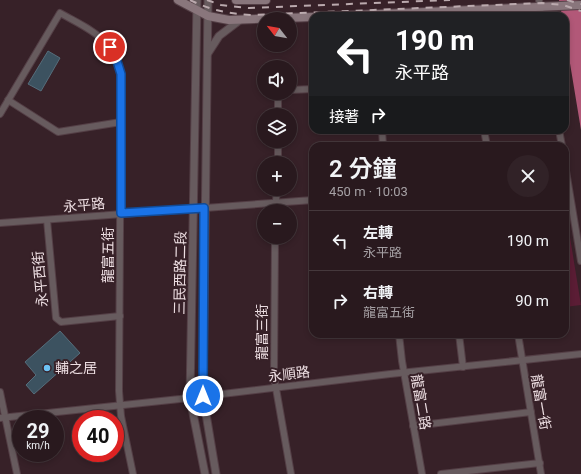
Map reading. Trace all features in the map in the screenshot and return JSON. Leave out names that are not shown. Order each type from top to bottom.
[{"type":"main road","points":[[178,0],[208,16],[229,20],[309,17]]},
{"type":"main road","points":[[241,0],[266,0]]},
{"type":"main road","points":[[418,12],[540,3],[581,5]]},
{"type":"street","name":"三民西路二段","points":[[197,0],[190,398],[205,474]]},
{"type":"street","name":"三民西路二段","points":[[208,0],[204,208],[203,396],[216,474]]},
{"type":"street","name":"龍富五街","points":[[0,114],[60,12],[98,35],[110,47],[116,58],[121,74],[119,391],[121,416],[133,474]]},
{"type":"street","points":[[207,55],[219,36],[240,20]]},
{"type":"street","points":[[297,90],[309,89]]},
{"type":"street","points":[[8,100],[58,132],[121,122]]},
{"type":"street","points":[[276,196],[276,203]]},
{"type":"street","points":[[569,198],[581,261]]},
{"type":"street","name":"永平路","points":[[0,223],[309,200]]},
{"type":"street","name":"永平西街","points":[[47,220],[56,318],[61,322],[120,316]]},
{"type":"street","name":"龍富三街","points":[[275,244],[274,377],[291,474]]},
{"type":"street","name":"龍富二路","points":[[400,338],[404,374],[422,474]]},
{"type":"street","points":[[459,338],[463,367]]},
{"type":"street","name":"龍富一街","points":[[519,338],[541,474]]},
{"type":"street","name":"永順路","points":[[3,418],[581,354]]},
{"type":"street","points":[[0,392],[3,418],[17,474]]},
{"type":"street","points":[[413,426],[531,412]]},
{"type":"street","points":[[441,474],[540,463]]},
{"type":"shaded area","points":[[559,0],[581,0],[581,130],[569,57],[569,12],[561,12]]},
{"type":"shaded area","points":[[569,231],[581,305],[569,306]]},
{"type":"building","points":[[48,51],[60,58],[41,91],[28,84]]},
{"type":"building","name":"輔之居","points":[[60,331],[80,353],[34,394],[26,385],[36,375],[25,362]]},
{"type":"railway","points":[[190,0],[220,11],[235,14],[252,15],[309,13]]},
{"type":"railway","points":[[207,0],[221,5],[249,8],[450,0]]},
{"type":"railway","points":[[567,0],[581,4]]},
{"type":"railway","points":[[324,12],[542,3],[563,5],[581,11]]},
{"type":"place","name":"輔之居","points":[[47,368]]},
{"type":"route","points":[[110,47],[116,58],[121,74],[121,213],[204,208],[203,396]]}]
